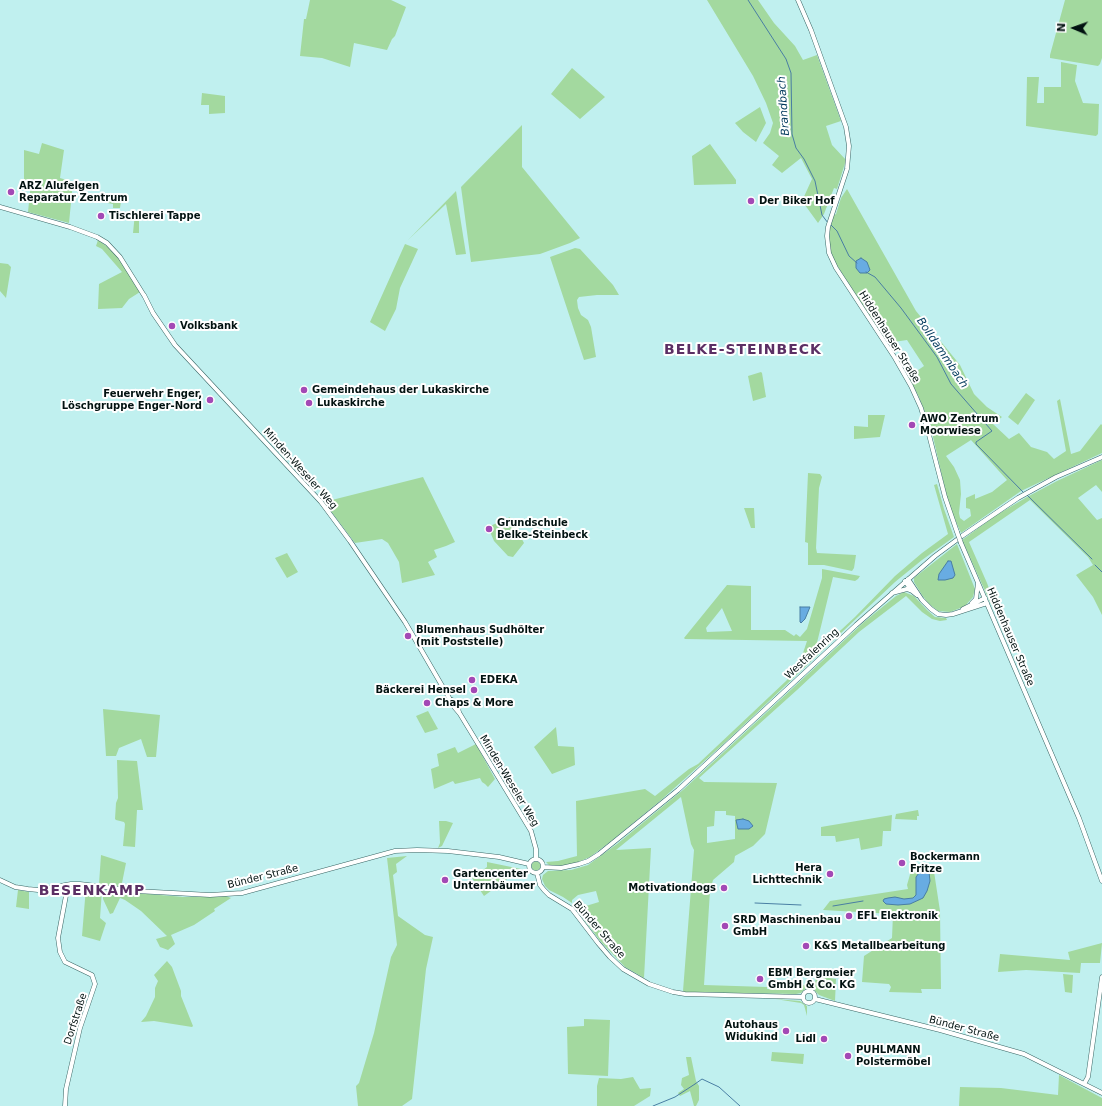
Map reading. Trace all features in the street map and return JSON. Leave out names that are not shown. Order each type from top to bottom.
[{"type":"street","name":"Hiddenhauser Straße","points":[[798,0],[846,127],[849,146],[847,169],[829,221],[828,247],[834,264],[895,358],[911,386],[921,408],[945,497],[961,543],[1079,818],[1102,881]]},
{"type":"street","name":"Minden-Weseler Weg","points":[[0,207],[70,227],[97,237],[107,243],[120,257],[144,295],[153,314],[175,345],[321,502],[405,622],[451,700],[456,704],[460,714],[530,831],[536,848],[536,859]]},
{"type":"street","name":"Westfalenring","points":[[543,867],[561,868],[588,861],[620,838],[678,790],[906,580],[962,536],[1022,495],[1056,477],[1102,457]]},
{"type":"street","points":[[906,580],[912,591],[922,600]]},
{"type":"street","points":[[906,580],[930,609],[938,614],[946,615],[959,612],[986,600]]},
{"type":"street","points":[[972,604],[976,599],[978,582]]},
{"type":"street","points":[[890,594],[907,589],[912,591]]},
{"type":"street","points":[[959,612],[972,604],[986,600]]},
{"type":"street","name":"Bünder Straße","points":[[0,880],[15,886],[38,890],[68,885],[88,885],[171,894],[210,895],[246,892],[389,853],[417,850],[477,854],[529,864]]},
{"type":"street","points":[[536,859],[542,862],[543,867],[537,873],[531,871],[529,864],[531,861],[536,859]]},
{"type":"street","name":"Bünder Straße","points":[[537,873],[540,884],[546,893],[572,909],[610,957],[623,969],[638,979],[654,986],[685,994],[803,997]]},
{"type":"street","name":"Dorfstraße","points":[[65,1106],[66,1089],[79,1034],[95,984],[92,975],[65,962],[60,952],[58,938],[68,885]]},
{"type":"street","points":[[1084,1084],[1088,1077],[1102,977]]},
{"type":"street","points":[[810,990],[815,993],[815,999],[813,1002],[807,1003],[803,997],[806,991],[810,990]]},
{"type":"street","name":"Bünder Straße","points":[[815,999],[940,1030],[1024,1054],[1102,1093]]},
{"type":"green space","points":[[310,0],[391,0],[406,7],[395,36],[387,50],[354,43],[350,67],[322,58],[300,56],[304,19],[306,19]]},
{"type":"green space","points":[[707,0],[758,0],[774,23],[795,46],[803,60],[817,55],[841,121],[826,126],[832,145],[846,160],[837,189],[834,188],[824,214],[818,223],[802,201],[812,179],[801,158],[782,173],[772,165],[779,156],[763,143],[770,133],[773,123],[766,103],[753,76]]},
{"type":"green space","points":[[1065,0],[1102,0],[1102,58],[1098,66],[1050,58]]},
{"type":"green space","points":[[1061,62],[1077,65],[1075,81],[1083,103],[1099,104],[1098,134],[1096,136],[1026,126],[1027,77],[1039,77],[1037,103],[1044,103],[1044,87],[1061,87]]},
{"type":"green space","points":[[572,68],[605,97],[580,119],[551,94]]},
{"type":"green space","points":[[202,93],[225,96],[225,113],[209,114],[209,105],[201,105]]},
{"type":"green space","points":[[760,107],[766,123],[756,142],[743,132],[735,123]]},
{"type":"green space","points":[[522,125],[522,167],[580,238],[540,254],[471,262],[461,187]]},
{"type":"green space","points":[[42,143],[64,150],[60,178],[73,182],[69,223],[28,212],[31,182],[24,181],[24,150],[39,154]]},
{"type":"green space","points":[[710,144],[736,180],[736,184],[694,185],[692,156]]},
{"type":"green space","points":[[847,189],[916,311],[960,365],[974,394],[987,407],[1002,417],[993,424],[1009,439],[1019,433],[1031,447],[1047,452],[1054,459],[1066,451],[1057,401],[1060,399],[1071,454],[1080,451],[1101,424],[1102,453],[1021,491],[961,533],[949,506],[930,424],[918,395],[908,377],[924,366],[907,340],[887,343],[832,257],[829,241],[830,227],[841,198]],"holes":[[[971,440],[1007,480],[992,492],[975,499],[975,494],[966,498],[966,508],[970,509],[971,516],[964,521],[960,518],[959,513],[961,494],[960,480],[954,467],[946,456]]]},
{"type":"green space","points":[[456,191],[466,254],[456,255],[446,204],[408,240]]},
{"type":"green space","points":[[99,194],[122,195],[120,208],[113,208],[113,204],[96,201],[96,197]]},
{"type":"green space","points":[[135,213],[139,214],[139,233],[133,233]]},
{"type":"green space","points":[[98,240],[112,250],[119,258],[140,292],[129,299],[122,308],[98,309],[99,284],[122,272],[102,249],[96,246]]},
{"type":"green space","points":[[405,244],[418,249],[400,288],[396,309],[385,331],[370,322]]},
{"type":"green space","points":[[575,248],[580,249],[613,285],[619,295],[579,297],[577,300],[581,315],[588,320],[591,327],[596,357],[584,360],[550,257]]},
{"type":"green space","points":[[0,263],[8,264],[11,267],[6,298],[0,291]]},
{"type":"green space","points":[[761,372],[766,397],[753,401],[748,376]]},
{"type":"green space","points":[[1026,393],[1035,400],[1018,425],[1008,417]]},
{"type":"green space","points":[[868,415],[885,415],[880,437],[854,439],[854,426],[868,427]]},
{"type":"green space","points":[[1102,460],[1102,492],[1096,485],[1078,498],[1097,520],[1102,518],[1102,615],[1093,597],[1076,575],[1093,565],[1088,557],[1030,500],[969,542],[997,610],[991,604],[962,540],[995,516],[1027,497]]},
{"type":"green space","points":[[808,473],[820,474],[822,477],[819,488],[817,553],[856,555],[854,568],[852,571],[824,565],[808,565],[808,543],[805,542]]},
{"type":"green space","points":[[423,477],[455,542],[434,550],[437,557],[428,562],[435,575],[402,583],[399,562],[388,543],[382,539],[355,543],[324,502]]},
{"type":"green space","points":[[937,484],[954,537],[895,582],[730,738],[660,801],[610,842],[590,857],[576,863],[564,866],[549,865],[546,862],[558,861],[577,856],[576,801],[645,789],[655,796],[689,769],[698,764],[798,668],[807,641],[684,638],[727,585],[751,586],[751,630],[785,630],[794,636],[796,634],[800,637],[807,629],[822,578],[822,569],[860,576],[855,581],[833,577],[814,655],[855,617],[895,576],[922,553],[948,534],[934,485]],"holes":[[[722,608],[732,631],[707,632],[706,628]]]},
{"type":"green space","points":[[744,508],[754,508],[755,528],[751,528]]},
{"type":"green space","points":[[510,517],[524,543],[513,557],[508,556],[494,541],[488,527]]},
{"type":"green space","points":[[957,544],[975,589],[973,597],[965,606],[958,609],[950,612],[938,611],[928,603],[922,595],[914,582],[914,578]]},
{"type":"green space","points":[[287,553],[298,572],[287,578],[275,558]]},
{"type":"green space","points":[[904,592],[914,596],[935,617],[946,618],[947,620],[940,621],[932,619],[922,612],[906,596],[859,632],[699,778],[704,782],[777,783],[765,834],[753,846],[735,856],[734,862],[713,880],[710,891],[704,985],[767,987],[767,989],[798,990],[801,986],[807,984],[807,987],[801,993],[796,994],[683,991],[694,850],[691,844],[681,797],[616,850],[651,848],[644,978],[625,967],[601,942],[576,909],[599,902],[596,891],[578,895],[572,900],[572,903],[549,890],[545,886],[542,879],[543,875],[548,871],[571,870],[588,865],[617,844],[684,789],[864,622],[896,596]],"holes":[[[715,811],[726,811],[726,815],[735,816],[735,839],[707,843],[707,827],[714,826]]]},
{"type":"green space","points":[[103,709],[160,715],[156,757],[147,757],[141,739],[119,748],[116,756],[106,756]]},
{"type":"green space","points":[[428,711],[438,729],[425,733],[416,716]]},
{"type":"green space","points":[[556,727],[558,746],[574,747],[575,765],[552,774],[534,747]]},
{"type":"green space","points":[[476,744],[495,779],[488,787],[480,778],[455,784],[453,781],[434,789],[431,769],[439,766],[437,754],[455,747],[458,753]]},
{"type":"green space","points":[[117,760],[137,761],[143,810],[137,810],[135,847],[123,846],[125,824],[124,822],[115,819],[116,803],[118,798]]},
{"type":"green space","points":[[918,810],[919,816],[917,816],[917,820],[895,819],[896,814]]},
{"type":"green space","points":[[892,815],[891,831],[883,831],[882,846],[861,850],[859,838],[836,842],[835,836],[821,836],[821,827]]},
{"type":"green space","points":[[439,821],[453,823],[442,846],[438,848],[440,843]]},
{"type":"green space","points":[[101,855],[126,863],[121,888],[99,884]]},
{"type":"green space","points":[[407,856],[396,864],[397,872],[393,875],[398,916],[425,935],[433,937],[426,969],[412,1099],[402,1106],[358,1106],[356,1086],[359,1083],[374,1033],[391,957],[397,945],[387,858]]},
{"type":"green space","points":[[536,861],[541,866],[536,871],[531,866]]},
{"type":"green space","points":[[487,862],[521,869],[484,896],[472,878],[487,867]]},
{"type":"green space","points":[[933,865],[940,911],[941,989],[921,989],[922,993],[889,992],[891,987],[889,984],[862,982],[864,956],[892,938],[893,914],[823,910],[830,901],[908,889],[907,885],[911,871]]},
{"type":"green space","points":[[86,887],[102,890],[100,918],[106,923],[100,941],[82,936]]},
{"type":"green space","points":[[18,890],[29,892],[29,909],[16,907]]},
{"type":"green space","points":[[103,890],[116,894],[120,897],[124,892],[184,897],[226,896],[231,898],[194,925],[171,935],[175,944],[168,950],[160,947],[156,939],[167,936],[141,911],[125,900],[120,898],[113,913],[110,914],[103,899]]},
{"type":"green space","points":[[1102,943],[1100,963],[1081,963],[1080,973],[1026,970],[998,972],[1000,954],[1070,960],[1068,952]]},
{"type":"green space","points":[[167,961],[172,967],[181,991],[181,996],[193,1026],[192,1027],[154,1021],[141,1022],[146,1016],[155,997],[155,988],[158,981],[154,975]]},
{"type":"green space","points":[[1063,974],[1073,975],[1072,993],[1065,992]]},
{"type":"green space","points":[[816,976],[836,979],[835,1001],[819,995],[814,990]]},
{"type":"green space","points":[[775,999],[800,1001],[807,1006],[807,1016],[804,1005],[801,1003]]},
{"type":"green space","points":[[584,1019],[610,1020],[608,1076],[568,1074],[567,1027],[584,1026]]},
{"type":"green space","points":[[772,1052],[804,1054],[803,1064],[771,1061]]},
{"type":"green space","points":[[686,1057],[691,1057],[696,1081],[699,1086],[699,1100],[696,1106],[694,1106],[690,1091],[680,1096],[678,1093],[684,1089],[681,1085],[682,1078],[689,1075]]},
{"type":"green space","points":[[1059,1075],[1102,1098],[1102,1106],[959,1106],[960,1087],[1001,1088],[1058,1095]]},
{"type":"green space","points":[[633,1077],[640,1089],[651,1088],[650,1096],[634,1106],[597,1106],[597,1086],[599,1078],[621,1079]]},
{"type":"water","points":[[861,258],[867,262],[870,270],[867,273],[860,273],[856,268],[856,261]]},
{"type":"water","points":[[948,561],[951,561],[955,575],[953,578],[938,580],[939,574]]},
{"type":"water","points":[[800,607],[810,607],[805,619],[801,623],[800,622]]},
{"type":"water","points":[[743,819],[749,821],[753,826],[749,829],[738,829],[736,820]]},
{"type":"water","points":[[924,870],[929,872],[930,881],[923,898],[910,904],[898,905],[886,904],[883,901],[884,899],[895,897],[904,899],[913,898],[916,895],[916,877]]},
{"type":"waterway","name":"Brandbach","points":[[748,0],[786,59],[791,73],[792,134],[796,148],[804,159],[815,181],[822,215],[828,223]]},
{"type":"waterway","name":"Brandbach","points":[[831,225],[837,231],[849,256],[857,263]]},
{"type":"waterway","name":"Bolldammbach","points":[[866,272],[875,277],[901,308],[937,357],[951,384],[992,431],[976,442],[976,444],[1024,493]]},
{"type":"waterway","name":"Bolldammbach","points":[[1027,495],[1092,559]]},
{"type":"waterway","name":"Bolldammbach","points":[[1095,565],[1102,572]]},
{"type":"waterway","points":[[833,906],[863,901]]},
{"type":"waterway","points":[[755,903],[801,905]]},
{"type":"waterway","points":[[695,1084],[702,1079],[719,1087],[740,1106]]},
{"type":"waterway","points":[[653,1106],[675,1097],[695,1084]]},
{"type":"place","name":"ARZ Alufelgen Reparatur Zentrum","points":[[11,192]]},
{"type":"place","name":"Der Biker Hof","points":[[751,201]]},
{"type":"place","name":"Tischlerei Tappe","points":[[101,216]]},
{"type":"place","name":"Volksbank","points":[[172,326]]},
{"type":"place","name":"Gemeindehaus der Lukaskirche","points":[[304,390]]},
{"type":"place","name":"Feuerwehr Enger, Löschgruppe Enger-Nord","points":[[210,400]]},
{"type":"place","name":"Lukaskirche","points":[[309,403]]},
{"type":"place","name":"AWO Zentrum Moorwiese","points":[[912,425]]},
{"type":"place","name":"Grundschule Belke-Steinbeck","points":[[489,529]]},
{"type":"place","name":"Blumenhaus Sudhölter (mit Poststelle)","points":[[408,636]]},
{"type":"place","name":"EDEKA","points":[[472,680]]},
{"type":"place","name":"Bäckerei Hensel","points":[[474,690]]},
{"type":"place","name":"Chaps & More","points":[[427,703]]},
{"type":"place","name":"Bockermann Fritze","points":[[902,863]]},
{"type":"place","name":"Hera Lichttechnik","points":[[830,874]]},
{"type":"place","name":"Gartencenter Unternbäumer","points":[[445,880]]},
{"type":"place","name":"Motivationdogs","points":[[724,888]]},
{"type":"place","name":"EFL Elektronik","points":[[849,916]]},
{"type":"place","name":"SRD Maschinenbau GmbH","points":[[725,926]]},
{"type":"place","name":"K&S Metallbearbeitung","points":[[806,946]]},
{"type":"place","name":"EBM Bergmeier GmbH & Co. KG","points":[[760,979]]},
{"type":"place","name":"Autohaus Widukind","points":[[786,1031]]},
{"type":"place","name":"Lidl","points":[[824,1039]]},
{"type":"place","name":"PUHLMANN Polstermöbel","points":[[848,1056]]},
{"type":"district","name":"BELKE-STEINBECK","points":[[743,350]]},
{"type":"district","name":"BESENKAMP","points":[[92,891]]}]
